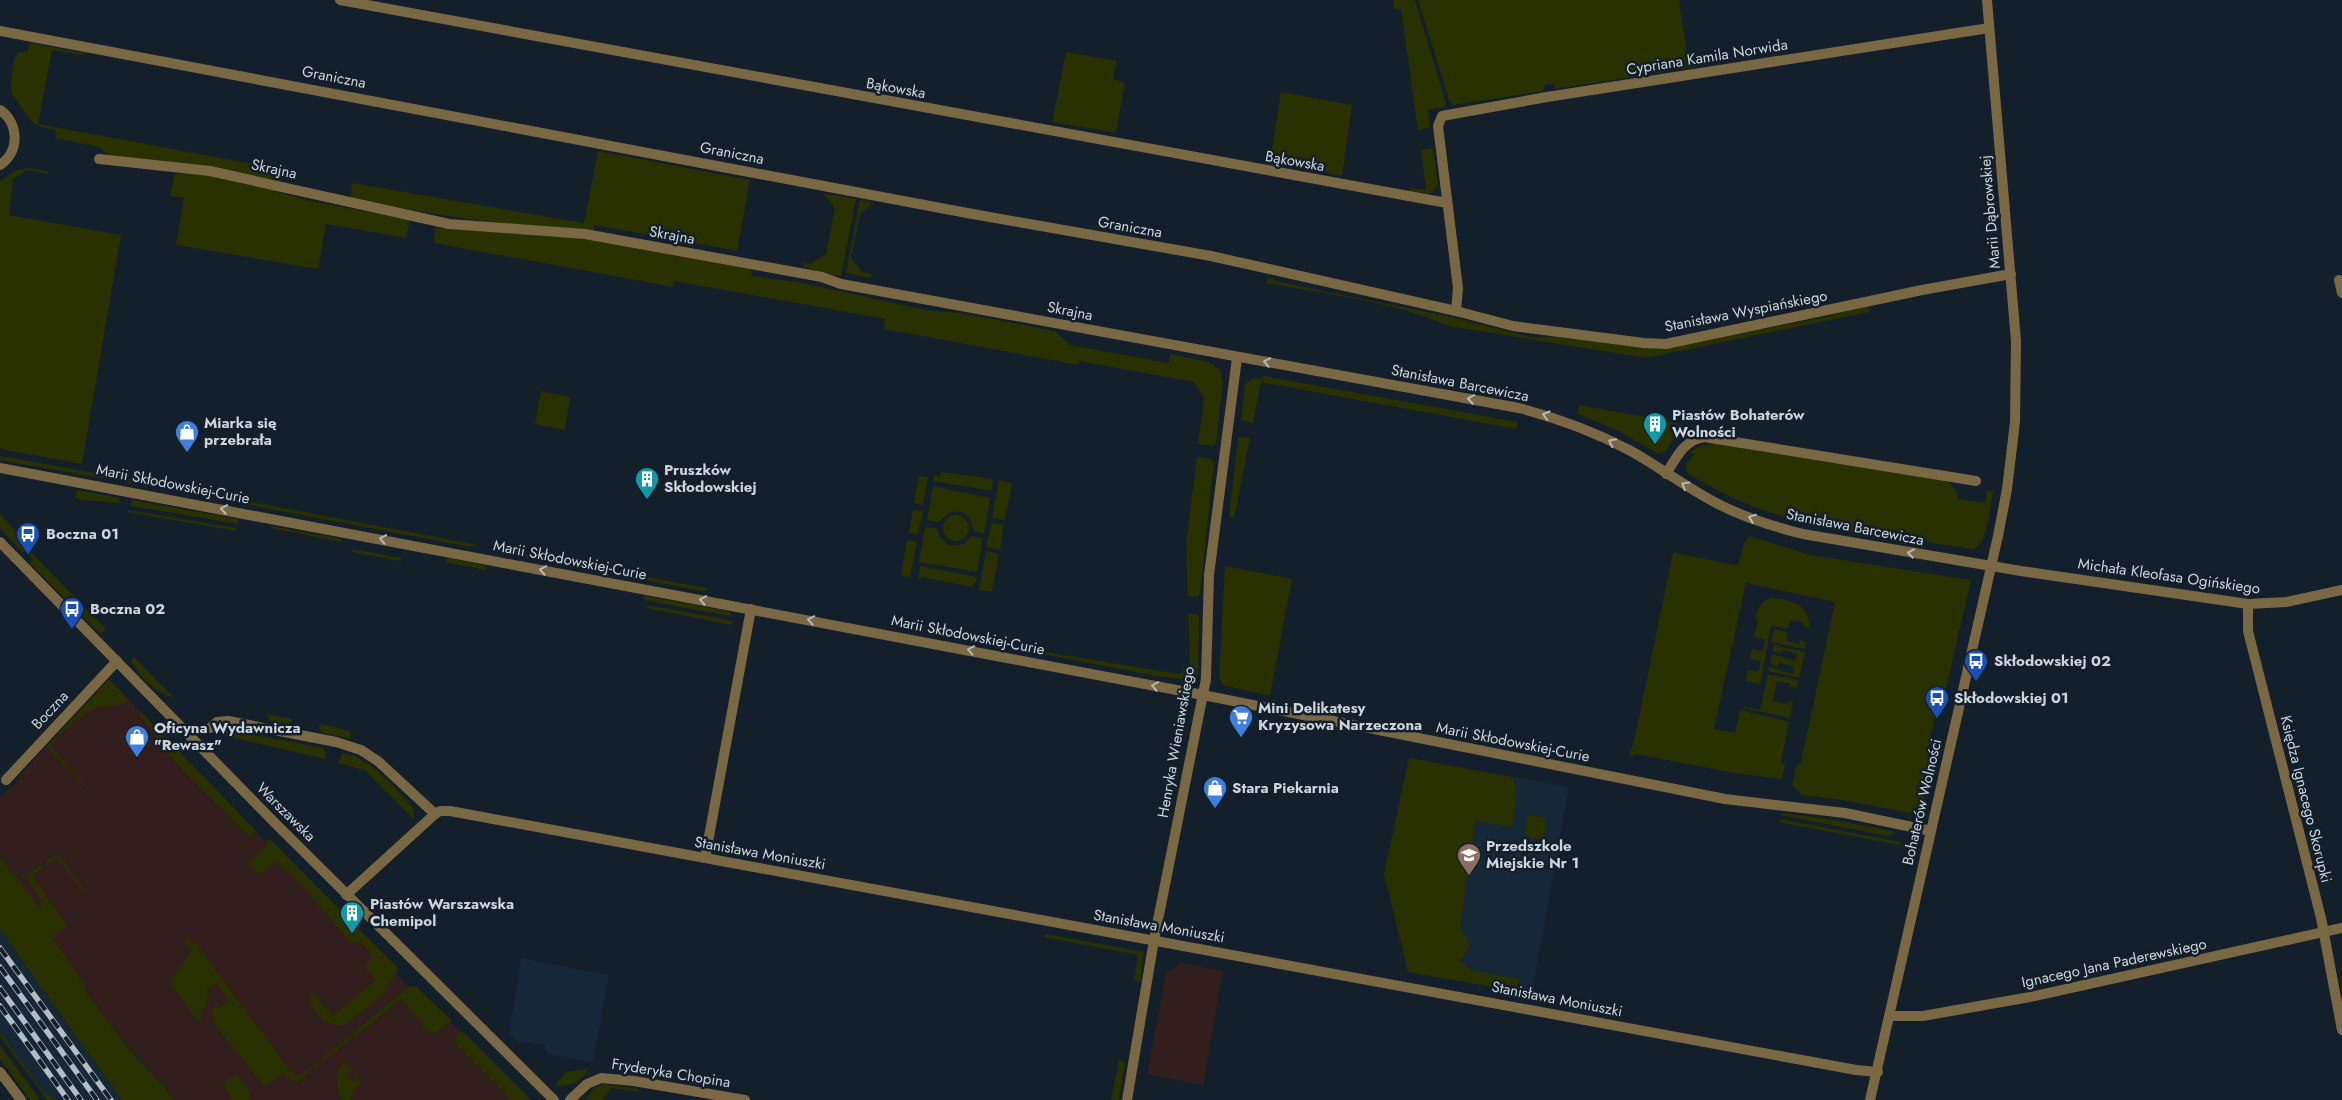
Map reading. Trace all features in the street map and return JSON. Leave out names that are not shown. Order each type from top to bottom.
[{"type":"street","name":"Bąkowska","points":[[340,0],[1447,203]]},
{"type":"street","name":"Marii Dąbrowskiej","points":[[1987,0],[2016,341],[2014,422]]},
{"type":"street","name":"Cypriana Kamila Norwida","points":[[1447,203],[1438,126],[1442,116],[1989,28]]},
{"type":"street","name":"Graniczna","points":[[0,31],[958,211],[1211,256],[1456,311]]},
{"type":"street","points":[[0,110],[12,124],[15,139],[11,153],[0,165]]},
{"type":"street","name":"Skrajna","points":[[99,159],[210,171],[449,224],[565,232],[605,238],[1237,358]]},
{"type":"street","points":[[1447,203],[1458,288],[1456,311]]},
{"type":"street","name":"Stanisława Wyspiańskiego","points":[[1456,311],[1513,326],[1644,343],[1666,344],[1922,290],[2011,274]]},
{"type":"street","points":[[2339,280],[2342,293]]},
{"type":"street","name":"Stanisława Barcewicza","points":[[1237,358],[1519,408],[1544,415],[1607,439],[1722,506],[1776,527],[1868,546],[1991,566]]},
{"type":"street","name":"Henryka Wieniawskiego","points":[[1127,1100],[1154,940],[1206,679],[1209,575],[1237,358]]},
{"type":"street","name":"Bohaterów Wolności","points":[[1870,1100],[1878,1072],[1991,566],[2007,489],[2014,422]]},
{"type":"street","points":[[1666,474],[1680,451],[1689,442],[1709,437],[1976,481]]},
{"type":"street","name":"Marii Skłodowskiej-Curie","points":[[0,468],[1203,695],[1725,798],[1845,813],[1931,831]]},
{"type":"street","name":"Warszawska","points":[[0,542],[346,895],[554,1100]]},
{"type":"street","name":"Michała Kleofasa Ogińskiego","points":[[1991,566],[2248,604],[2286,602],[2342,590]]},
{"type":"street","name":"Księdza Ignacego Skorupki","points":[[2248,604],[2248,630],[2324,932],[2342,1030]]},
{"type":"street","points":[[705,858],[750,609]]},
{"type":"street","name":"Boczna","points":[[6,780],[117,661]]},
{"type":"street","points":[[210,728],[221,721],[228,721],[356,748],[379,762],[435,814],[346,895]]},
{"type":"street","name":"Stanisława Moniuszki","points":[[435,814],[440,811],[450,811],[1846,1068],[1878,1072]]},
{"type":"street","name":"Ignacego Jana Paderewskiego","points":[[1890,1016],[1923,1016],[2030,996],[2342,928]]},
{"type":"street","points":[[0,1072],[21,1100]]},
{"type":"street","name":"Fryderyka Chopina","points":[[570,1100],[587,1084],[601,1078],[634,1081],[745,1100]]},
{"type":"shaded area","points":[[109,679],[266,842],[351,926],[350,928],[358,936],[360,935],[395,969],[397,975],[409,987],[415,988],[529,1100],[176,1100],[117,1034],[0,871],[0,797],[19,779],[20,775]]},
{"type":"shaded area","name":"Przedszkole Miejskie Nr 1","points":[[1409,758],[1569,787],[1532,994],[1408,972],[1384,874]]},
{"type":"shaded area","points":[[0,930],[122,1100],[56,1100],[43,1091],[0,1032]]},
{"type":"shaded area","points":[[521,958],[609,975],[593,1062],[548,1054],[548,1051],[545,1050],[545,1045],[519,1042],[509,1035]]},
{"type":"shaded area","points":[[1182,963],[1223,971],[1203,1085],[1147,1074],[1166,973]]},
{"type":"green space","points":[[1394,0],[1414,0],[1416,3],[1446,103],[1444,107],[1428,110],[1430,127],[1418,130],[1401,10],[1393,8]]},
{"type":"green space","points":[[1418,0],[1679,0],[1688,61],[1693,61],[1695,67],[1554,89],[1555,83],[1545,85],[1543,91],[1453,105],[1449,100]]},
{"type":"green space","points":[[29,43],[85,53],[84,55],[52,50],[38,124],[285,170],[280,181],[220,169],[110,156],[98,147],[55,138],[56,130],[41,127],[32,122],[12,94],[11,81],[14,59],[18,53],[28,51]]},
{"type":"green space","points":[[1066,52],[1117,61],[1113,79],[1125,83],[1116,133],[1052,122]]},
{"type":"green space","points":[[1281,92],[1352,105],[1342,176],[1270,162]]},
{"type":"green space","points":[[1433,148],[1438,183],[1434,191],[1430,193],[1410,192],[1410,188],[1426,190],[1421,150]]},
{"type":"green space","points":[[598,151],[750,180],[737,251],[594,225],[593,232],[476,220],[422,212],[350,197],[352,183],[584,223]]},
{"type":"green space","points":[[28,168],[48,171],[48,174],[27,170],[13,179],[9,215],[121,235],[82,464],[0,449],[0,181],[15,171]]},
{"type":"green space","points":[[175,174],[213,175],[272,187],[277,192],[311,201],[410,220],[406,238],[326,224],[318,269],[176,245],[184,198],[170,196]]},
{"type":"green space","points":[[824,194],[856,199],[841,276],[803,266],[803,263],[811,264],[826,254],[835,208]]},
{"type":"green space","points":[[860,200],[875,203],[860,213],[851,258],[862,272],[871,274],[871,278],[846,273]]},
{"type":"green space","points":[[435,228],[592,239],[751,268],[752,276],[803,283],[926,310],[960,313],[1055,331],[1070,345],[1168,363],[1171,354],[1209,362],[1220,370],[1223,383],[1216,443],[1213,446],[1198,444],[1204,399],[1194,382],[1079,361],[1078,365],[884,329],[885,319],[674,281],[673,287],[434,243]]},
{"type":"green space","points":[[1268,276],[1275,281],[1451,317],[1530,337],[1557,337],[1657,349],[1820,318],[1868,306],[1869,312],[1646,358],[1449,326],[1383,305],[1267,283]]},
{"type":"green space","points":[[1263,376],[1518,422],[1516,429],[1261,382],[1253,423],[1241,420],[1245,384],[1254,378],[1263,379]]},
{"type":"green space","points":[[541,391],[570,397],[565,430],[535,424]]},
{"type":"green space","points":[[1579,405],[1682,424],[1666,451],[1658,454],[1617,430],[1578,414]]},
{"type":"green space","points":[[1238,437],[1250,438],[1234,518],[1229,517]]},
{"type":"green space","points":[[1715,444],[1947,481],[1956,490],[1958,499],[1985,503],[1987,490],[1993,492],[1985,533],[1978,546],[1973,549],[1843,530],[1791,519],[1766,511],[1725,494],[1687,473],[1686,464],[1694,455],[1689,452],[1700,446]]},
{"type":"green space","points":[[0,456],[209,494],[209,497],[0,460]]},
{"type":"green space","points":[[1197,457],[1211,459],[1214,462],[1200,594],[1197,597],[1188,596],[1186,544]]},
{"type":"green space","points":[[941,472],[993,479],[992,491],[933,481],[934,475],[940,476]]},
{"type":"green space","points":[[919,476],[928,477],[923,505],[914,503]]},
{"type":"green space","points":[[999,480],[1012,483],[1005,520],[992,518]]},
{"type":"green space","points":[[933,486],[990,498],[984,534],[973,531],[969,518],[960,512],[950,513],[939,522],[927,520]]},
{"type":"green space","points":[[77,490],[119,498],[119,503],[82,500],[75,497]]},
{"type":"green space","points":[[222,497],[478,545],[470,547],[222,500]]},
{"type":"green space","points":[[132,500],[238,519],[238,524],[131,506]]},
{"type":"green space","points":[[128,510],[236,528],[236,531],[128,512]]},
{"type":"green space","points":[[913,510],[923,511],[918,534],[909,533]]},
{"type":"green space","points":[[0,514],[29,545],[27,548],[77,599],[67,601],[30,563],[33,559],[25,550],[22,553],[0,528]]},
{"type":"green space","points":[[956,515],[965,519],[969,528],[965,537],[956,541],[947,537],[943,528],[947,519]]},
{"type":"green space","points":[[992,523],[1004,525],[1000,550],[986,547]]},
{"type":"green space","points":[[271,526],[341,539],[342,542],[271,528]]},
{"type":"green space","points":[[925,527],[938,529],[939,535],[948,545],[961,545],[971,536],[983,538],[977,572],[919,562]]},
{"type":"green space","points":[[1749,536],[1810,555],[1971,580],[1945,693],[1939,698],[1927,753],[1931,766],[1923,805],[1918,811],[1910,813],[1848,801],[1802,795],[1792,785],[1796,767],[1801,762],[1835,602],[1746,583],[1714,729],[1735,733],[1740,710],[1789,722],[1781,762],[1785,765],[1782,779],[1734,773],[1636,754],[1629,757],[1636,732],[1673,552],[1738,566],[1744,543]]},
{"type":"green space","points":[[907,540],[917,542],[910,577],[901,576]]},
{"type":"green space","points":[[352,549],[401,558],[401,561],[351,552]]},
{"type":"green space","points":[[502,549],[710,589],[702,591],[508,554]]},
{"type":"green space","points":[[986,551],[999,554],[992,592],[979,590]]},
{"type":"green space","points":[[447,558],[486,567],[485,570],[445,562]]},
{"type":"green space","points":[[920,566],[977,577],[972,587],[922,577],[918,579]]},
{"type":"green space","points":[[1225,566],[1292,579],[1270,696],[1223,685],[1219,677]]},
{"type":"green space","points":[[645,596],[728,611],[734,617],[644,600]]},
{"type":"green space","points":[[1770,598],[1791,602],[1803,608],[1809,620],[1809,628],[1804,627],[1804,623],[1790,620],[1788,629],[1771,626],[1760,684],[1745,681],[1748,670],[1758,672],[1761,661],[1750,659],[1752,649],[1763,651],[1765,640],[1754,637],[1758,621],[1755,620],[1759,607]]},
{"type":"green space","points":[[648,605],[733,621],[732,625],[647,608]]},
{"type":"green space","points":[[83,606],[106,629],[101,634],[82,616]]},
{"type":"green space","points":[[1188,614],[1197,614],[1199,617],[1198,674],[1190,680],[1156,676],[1027,651],[1027,649],[1179,674],[1190,666]]},
{"type":"green space","points":[[1774,629],[1788,632],[1786,641],[1799,644],[1800,640],[1806,642],[1805,649],[1771,642]]},
{"type":"green space","points":[[1774,645],[1805,652],[1799,678],[1768,671],[1769,667],[1793,674],[1794,666],[1779,663],[1778,666],[1770,664],[1772,654],[1795,661],[1797,654],[1782,650],[1781,653],[1772,651]]},
{"type":"green space","points":[[134,657],[173,697],[154,688],[143,678],[131,660]]},
{"type":"green space","points":[[1768,674],[1798,680],[1796,688],[1790,687],[1791,684],[1777,681],[1773,701],[1786,704],[1787,701],[1793,702],[1790,718],[1743,708],[1743,706],[1760,710]]},
{"type":"green space","points":[[109,679],[129,701],[92,710],[60,734],[50,746],[109,811],[46,747]]},
{"type":"green space","points":[[139,711],[256,831],[248,836],[173,760],[141,717]]},
{"type":"green space","points":[[266,714],[292,719],[291,724],[271,722]]},
{"type":"green space","points":[[320,724],[351,731],[350,739],[323,733],[319,728]]},
{"type":"green space","points":[[229,730],[323,748],[326,752],[325,759],[221,735]]},
{"type":"green space","points":[[343,753],[364,761],[382,775],[414,808],[414,820],[366,771],[338,763]]},
{"type":"green space","points":[[1409,758],[1511,777],[1514,783],[1517,795],[1512,827],[1475,821],[1460,929],[1468,941],[1468,949],[1459,960],[1471,970],[1519,979],[1516,991],[1408,972],[1384,874]]},
{"type":"green space","points":[[1782,813],[1836,820],[1896,832],[1888,836],[1780,815]]},
{"type":"green space","points":[[1528,814],[1546,818],[1544,840],[1524,836]]},
{"type":"green space","points":[[1779,819],[1900,842],[1904,846],[1779,822]]},
{"type":"green space","points":[[270,839],[398,968],[384,994],[344,1025],[334,1025],[323,1021],[310,1004],[311,993],[333,1016],[375,980],[365,967],[372,955],[359,941],[352,944],[302,885],[276,861],[259,875],[248,863],[269,843],[265,841]]},
{"type":"green space","points":[[56,855],[61,857],[84,889],[83,892],[58,858],[48,864],[46,861]]},
{"type":"green space","points":[[0,857],[39,907],[42,905],[42,902],[26,876],[41,865],[43,868],[32,876],[67,926],[52,937],[86,987],[85,990],[125,1044],[176,1100],[122,1100],[0,930]]},
{"type":"green space","points":[[1045,934],[1144,952],[1140,982],[1134,981],[1138,955],[1044,937]]},
{"type":"green space","points":[[183,938],[194,941],[289,1069],[297,1076],[311,1068],[409,987],[416,986],[452,1021],[437,1032],[429,1032],[401,999],[297,1082],[290,1081],[283,1073],[264,1086],[213,1022],[212,1012],[216,1003],[220,1008],[230,1001],[216,983],[206,990],[209,994],[199,1023],[171,983],[172,978],[192,951]]},
{"type":"green space","points":[[462,1031],[531,1100],[512,1100],[452,1040]]},
{"type":"green space","points":[[0,1032],[43,1091],[56,1100],[47,1100],[0,1036]]},
{"type":"green space","points":[[0,1045],[40,1100],[30,1100],[0,1059]]},
{"type":"green space","points":[[1119,1059],[1125,1063],[1119,1100],[1111,1100]]},
{"type":"green space","points":[[345,1062],[352,1071],[346,1076],[352,1082],[357,1077],[361,1082],[354,1089],[350,1100],[342,1100],[338,1089],[338,1070]]},
{"type":"green space","points":[[588,1069],[583,1077],[574,1083],[564,1086],[555,1085],[566,1072]]},
{"type":"green space","points":[[236,1074],[250,1091],[251,1100],[233,1100],[222,1084]]},
{"type":"green space","points":[[603,1084],[638,1089],[639,1092],[611,1088],[602,1100],[586,1100],[593,1089]]},
{"type":"railway","points":[[0,948],[111,1100]]},
{"type":"railway","points":[[0,967],[97,1100]]},
{"type":"railway","points":[[0,988],[81,1100]]},
{"type":"railway","points":[[0,1006],[68,1100]]},
{"type":"place","name":"Piastów Bohaterów Wolności","points":[[1655,445]]},
{"type":"place","name":"Miarka się przebrała","points":[[187,453]]},
{"type":"place","name":"Pruszków Skłodowskiej","points":[[647,500]]},
{"type":"place","name":"Boczna 01","points":[[28,555]]},
{"type":"place","name":"Boczna 02","points":[[72,630]]},
{"type":"place","name":"Skłodowskiej 02","points":[[1976,682]]},
{"type":"place","name":"Skłodowskiej 01","points":[[1937,719]]},
{"type":"place","name":"Mini Delikatesy Kryzysowa Narzeczona","points":[[1241,738]]},
{"type":"place","name":"Oficyna Wydawnicza \"Rewasz\"","points":[[137,758]]},
{"type":"place","name":"Stara Piekarnia","points":[[1215,809]]},
{"type":"place","name":"Przedszkole Miejskie Nr 1","points":[[1469,876]]},
{"type":"place","name":"Piastów Warszawska Chemipol","points":[[352,934]]}]
